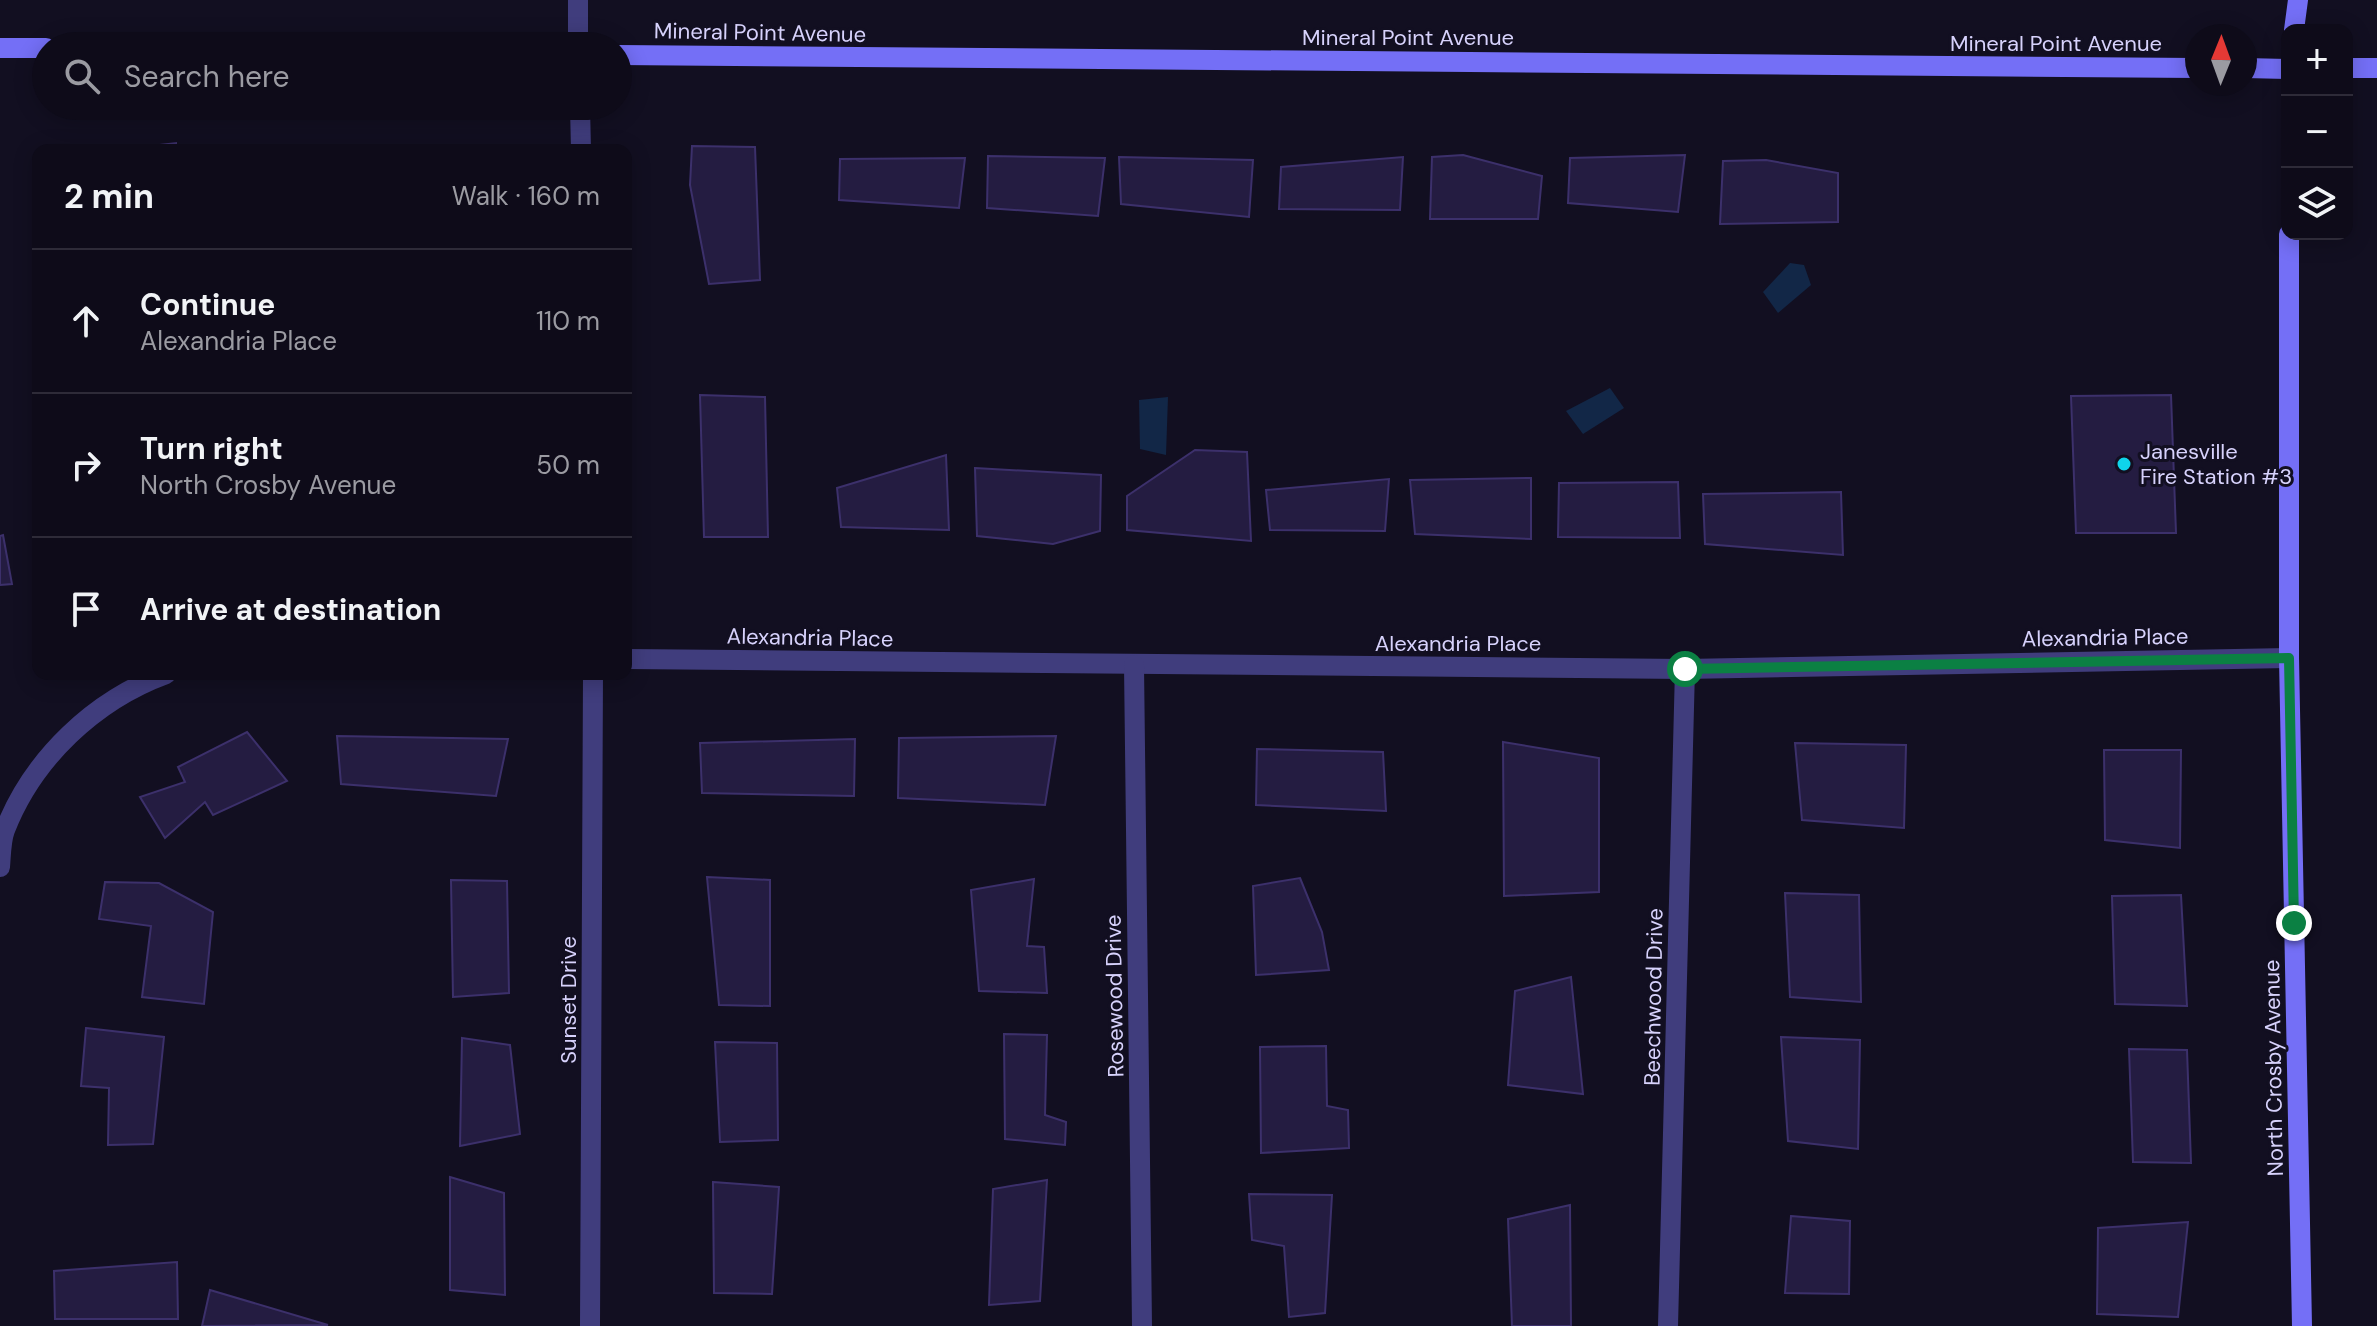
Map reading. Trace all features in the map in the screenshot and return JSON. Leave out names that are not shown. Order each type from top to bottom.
[{"type":"street","points":[[578,0],[578,32]]},
{"type":"street","points":[[2295,24],[2298,0]]},
{"type":"street","points":[[0,48],[32,48]]},
{"type":"street","name":"Mineral Point Avenue","points":[[632,55],[2185,68]]},
{"type":"street","points":[[2257,68],[2281,69]]},
{"type":"street","points":[[2353,68],[2377,68]]},
{"type":"street","points":[[580,120],[581,144]]},
{"type":"street","name":"North Crosby Avenue","points":[[2289,240],[2289,658],[2302,1326]]},
{"type":"street","name":"Alexandria Place","points":[[632,659],[1685,669],[2289,658]]},
{"type":"street","name":"Rosewood Drive","points":[[1134,665],[1142,1326]]},
{"type":"street","name":"Beechwood Drive","points":[[1668,1326],[1685,669]]},
{"type":"street","points":[[0,867],[4,832],[34,776],[75,728],[131,687],[150,680]]},
{"type":"street","name":"Sunset Drive","points":[[590,1326],[593,680]]},
{"type":"water","points":[[1790,263],[1804,265],[1811,285],[1778,313],[1763,292]]},
{"type":"water","points":[[1610,388],[1624,408],[1583,434],[1566,411]]},
{"type":"water","points":[[1168,397],[1166,455],[1140,449],[1139,400]]},
{"type":"building","points":[[692,146],[755,147],[760,280],[709,284],[690,185]]},
{"type":"building","points":[[1463,155],[1542,176],[1538,219],[1430,219],[1432,157]]},
{"type":"building","points":[[1685,155],[1678,212],[1568,203],[1570,158]]},
{"type":"building","points":[[988,156],[1105,158],[1098,216],[987,208]]},
{"type":"building","points":[[1119,157],[1253,160],[1249,217],[1121,204]]},
{"type":"building","points":[[1403,157],[1400,210],[1279,209],[1281,167]]},
{"type":"building","points":[[965,158],[959,208],[839,200],[840,159]]},
{"type":"building","points":[[1766,160],[1838,173],[1838,222],[1720,224],[1723,161]]},
{"type":"building","points":[[700,395],[765,397],[768,537],[704,537]]},
{"type":"building","name":"Janesville Fire Station #3","points":[[2171,395],[2176,533],[2076,533],[2071,396]]},
{"type":"building","points":[[1195,450],[1247,452],[1251,541],[1127,530],[1127,496]]},
{"type":"building","points":[[946,455],[949,530],[841,527],[837,488]]},
{"type":"building","points":[[975,468],[1101,475],[1100,531],[1053,544],[977,536]]},
{"type":"building","points":[[1531,478],[1531,539],[1415,534],[1410,480]]},
{"type":"building","points":[[1389,479],[1385,531],[1270,530],[1266,490]]},
{"type":"building","points":[[1678,482],[1680,538],[1558,537],[1559,483]]},
{"type":"building","points":[[1841,492],[1843,555],[1705,544],[1703,494]]},
{"type":"building","points":[[3,535],[12,584],[0,585],[0,536]]},
{"type":"building","points":[[247,732],[287,781],[213,815],[205,802],[165,838],[140,797],[185,782],[178,767]]},
{"type":"building","points":[[337,736],[508,739],[496,796],[341,784]]},
{"type":"building","points":[[1056,736],[1045,805],[898,798],[899,738]]},
{"type":"building","points":[[855,739],[854,796],[702,793],[700,743]]},
{"type":"building","points":[[1503,742],[1599,758],[1599,892],[1504,896]]},
{"type":"building","points":[[1795,743],[1906,745],[1904,828],[1802,820]]},
{"type":"building","points":[[1257,749],[1383,752],[1386,811],[1256,805]]},
{"type":"building","points":[[2104,750],[2181,750],[2180,848],[2105,840]]},
{"type":"building","points":[[707,877],[770,880],[770,1006],[719,1005]]},
{"type":"building","points":[[1300,878],[1322,932],[1329,970],[1256,975],[1253,886]]},
{"type":"building","points":[[1034,879],[1027,946],[1044,947],[1047,993],[979,991],[971,890]]},
{"type":"building","points":[[451,880],[507,881],[509,993],[453,997]]},
{"type":"building","points":[[105,882],[159,883],[213,912],[204,1004],[142,997],[151,926],[99,919]]},
{"type":"building","points":[[1785,893],[1859,895],[1861,1002],[1790,997]]},
{"type":"building","points":[[2181,895],[2187,1006],[2115,1004],[2112,896]]},
{"type":"building","points":[[1571,977],[1583,1094],[1508,1085],[1515,991]]},
{"type":"building","points":[[86,1028],[164,1037],[153,1144],[108,1145],[109,1088],[81,1086]]},
{"type":"building","points":[[1004,1034],[1047,1035],[1045,1115],[1066,1122],[1065,1145],[1005,1139]]},
{"type":"building","points":[[1781,1037],[1860,1040],[1858,1149],[1788,1141]]},
{"type":"building","points":[[462,1038],[510,1045],[520,1134],[460,1146]]},
{"type":"building","points":[[715,1042],[777,1043],[778,1140],[720,1142]]},
{"type":"building","points":[[1326,1046],[1327,1106],[1348,1110],[1349,1148],[1261,1153],[1260,1047]]},
{"type":"building","points":[[2129,1049],[2187,1050],[2191,1163],[2133,1162]]},
{"type":"building","points":[[450,1177],[504,1193],[505,1295],[450,1290]]},
{"type":"building","points":[[1047,1180],[1040,1301],[989,1305],[993,1189]]},
{"type":"building","points":[[713,1182],[779,1187],[772,1294],[714,1293]]},
{"type":"building","points":[[1249,1194],[1332,1195],[1325,1313],[1289,1317],[1284,1246],[1252,1240]]},
{"type":"building","points":[[1570,1205],[1571,1326],[1512,1326],[1508,1219]]},
{"type":"building","points":[[1791,1216],[1850,1221],[1849,1294],[1785,1293]]},
{"type":"building","points":[[2188,1222],[2178,1317],[2097,1314],[2098,1228]]},
{"type":"building","points":[[177,1262],[178,1319],[55,1319],[54,1271]]},
{"type":"building","points":[[210,1290],[328,1325],[202,1326]]},
{"type":"place","name":"Janesville Fire Station #3","points":[[2124,464]]},
{"type":"route","points":[[1685,669],[2289,658],[2294,923]]}]
